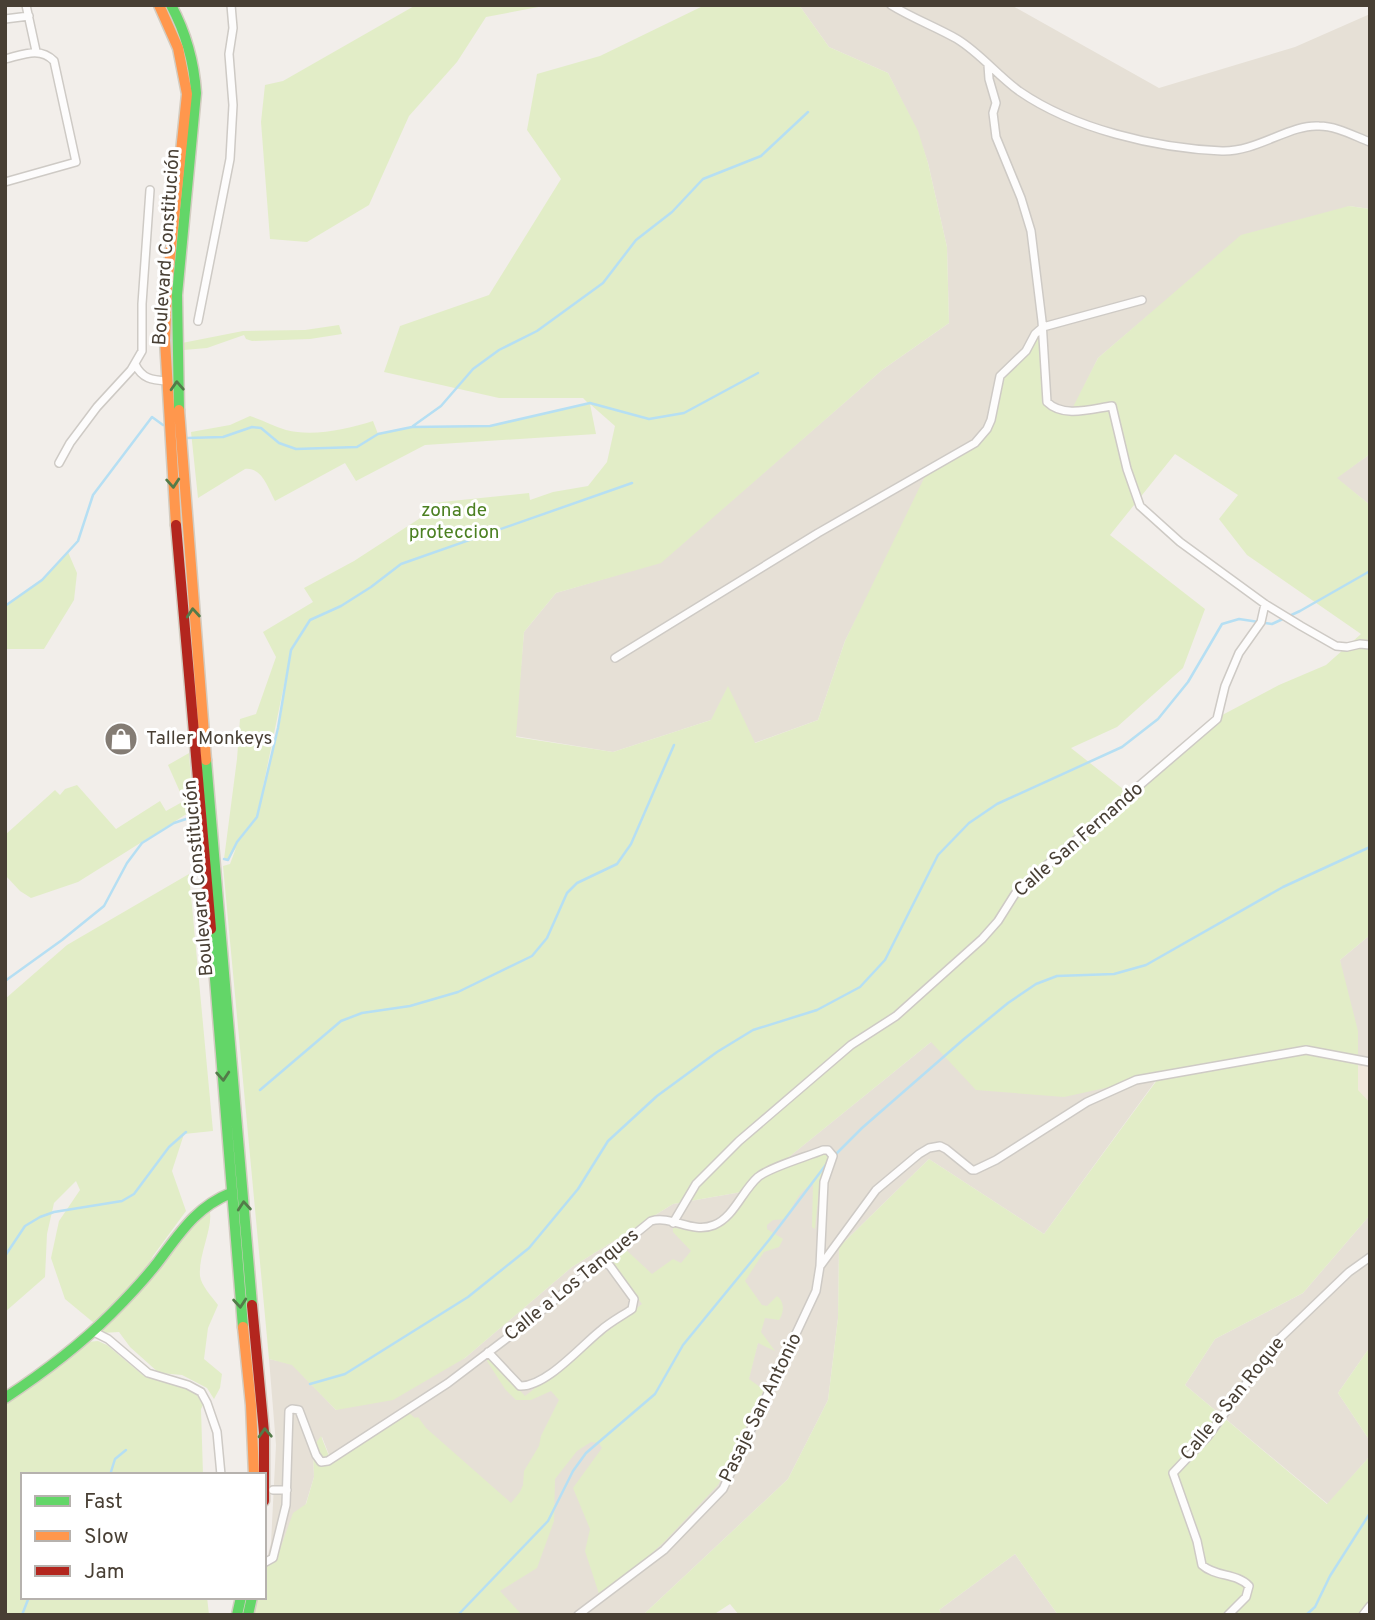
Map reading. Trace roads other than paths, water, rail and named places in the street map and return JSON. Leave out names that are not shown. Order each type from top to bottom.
[{"type":"main road","name":"Boulevard Constitución","points":[[159,5],[177,41],[187,94],[167,286],[165,340],[177,537],[251,1405],[254,1473]]},
{"type":"main road","name":"Boulevard Constitución","points":[[171,5],[189,46],[196,83],[196,107],[177,295],[177,386],[193,611],[253,1317],[266,1438],[265,1473]]},
{"type":"main road","points":[[5,1398],[92,1331],[149,1273],[187,1223],[212,1199],[231,1193]]},
{"type":"street","points":[[26,5],[36,51]]},
{"type":"street","points":[[198,321],[230,159],[233,105],[229,54],[233,29],[230,5]]},
{"type":"street","points":[[891,5],[957,40],[1038,104],[1121,136],[1220,151],[1251,147],[1309,126],[1321,125],[1370,142]]},
{"type":"street","points":[[5,19],[29,16]]},
{"type":"street","points":[[5,59],[36,51],[48,55],[54,61],[76,162],[5,182]]},
{"type":"street","points":[[988,65],[996,103],[993,113],[996,138],[1021,198],[1031,231],[1043,327],[1047,402],[1055,410],[1112,407],[1127,470],[1140,506],[1180,542],[1265,604],[1331,644],[1341,647],[1360,643],[1370,645]]},
{"type":"street","points":[[60,463],[70,443],[135,364],[142,351],[142,304],[150,190]]},
{"type":"street","points":[[615,658],[818,533],[975,443],[987,429],[991,419],[1000,376],[1026,351],[1035,334],[1043,327],[1142,300]]},
{"type":"street","points":[[135,364],[144,377],[167,381]]},
{"type":"street","name":"Calle San Fernando","points":[[673,1223],[696,1184],[739,1141],[852,1045],[896,1016],[990,930],[1015,894],[1028,881],[1217,719],[1225,686],[1239,653],[1261,622],[1265,604]]},
{"type":"street","points":[[820,1266],[876,1190],[929,1148],[940,1146],[975,1170],[990,1164],[1087,1102],[1136,1080],[1306,1050],[1370,1062]]},
{"type":"street","name":"Calle a Los Tanques","points":[[287,1490],[287,1415],[292,1409],[299,1410],[303,1417],[318,1459],[321,1462],[328,1461],[448,1383],[651,1221],[699,1228],[714,1225],[728,1214],[757,1178],[822,1150],[828,1150],[833,1156],[824,1182],[820,1266]]},
{"type":"street","name":"Calle a San Roque","points":[[1228,1615],[1246,1597],[1249,1586],[1242,1580],[1211,1572],[1202,1565],[1197,1541],[1173,1473],[1208,1436],[1277,1341],[1349,1272],[1370,1257]]},
{"type":"street","points":[[488,1352],[517,1383],[528,1386],[553,1371],[602,1329],[632,1309],[634,1299],[610,1266],[601,1261]]},
{"type":"street","name":"Pasaje San Antonio","points":[[578,1615],[664,1550],[723,1489],[811,1303],[820,1266]]},
{"type":"street","points":[[92,1331],[108,1339],[148,1373],[188,1385],[201,1392],[216,1433],[221,1473]]},
{"type":"street","points":[[266,1563],[270,1562],[275,1553],[287,1490],[273,1490]]},
{"type":"street","points":[[1363,1615],[1370,1606]]},
{"type":"waterway","points":[[413,426],[441,406],[473,369],[499,350],[537,331],[603,283],[636,240],[672,212],[703,179],[761,156],[808,112]]},
{"type":"waterway","points":[[187,438],[223,437],[252,427],[261,428],[279,443],[296,449],[357,447],[378,434],[412,427],[490,426],[590,403],[649,419],[684,413],[758,373]]},
{"type":"waterway","points":[[5,606],[42,580],[78,541],[93,495],[152,417],[163,425]]},
{"type":"waterway","points":[[224,859],[228,860],[237,842],[257,817],[278,728],[291,650],[310,620],[341,606],[401,564],[632,483]]},
{"type":"waterway","points":[[310,1384],[345,1374],[468,1297],[529,1248],[578,1189],[608,1141],[657,1096],[717,1052],[753,1030],[817,1010],[860,987],[885,960],[938,855],[969,823],[997,804],[1122,747],[1158,719],[1188,682],[1222,624],[1239,619],[1272,624],[1370,571]]},
{"type":"waterway","points":[[260,1090],[341,1021],[362,1013],[410,1006],[458,992],[532,956],[547,938],[567,893],[577,883],[617,864],[631,844],[674,745]]},
{"type":"waterway","points":[[5,981],[104,906],[127,863],[142,843],[174,823],[186,819]]},
{"type":"waterway","points":[[835,1155],[964,1039],[1036,984],[1057,976],[1114,974],[1146,965],[1283,887],[1370,847]]},
{"type":"waterway","points":[[5,1256],[25,1226],[40,1217],[54,1212],[122,1201],[134,1194],[169,1147],[186,1132]]},
{"type":"waterway","points":[[458,1615],[548,1521],[573,1471],[586,1453],[655,1394],[683,1345],[769,1240],[828,1162]]},
{"type":"waterway","points":[[111,1473],[115,1459],[126,1450]]},
{"type":"waterway","points":[[1306,1615],[1315,1607],[1330,1576],[1370,1513]]},
{"type":"waterway","points":[[22,1615],[28,1599]]},
{"type":"place","name":"Taller Monkeys","points":[[121,739]]},
{"type":"park label","name":"zona de proteccion","points":[[454,522]]}]
